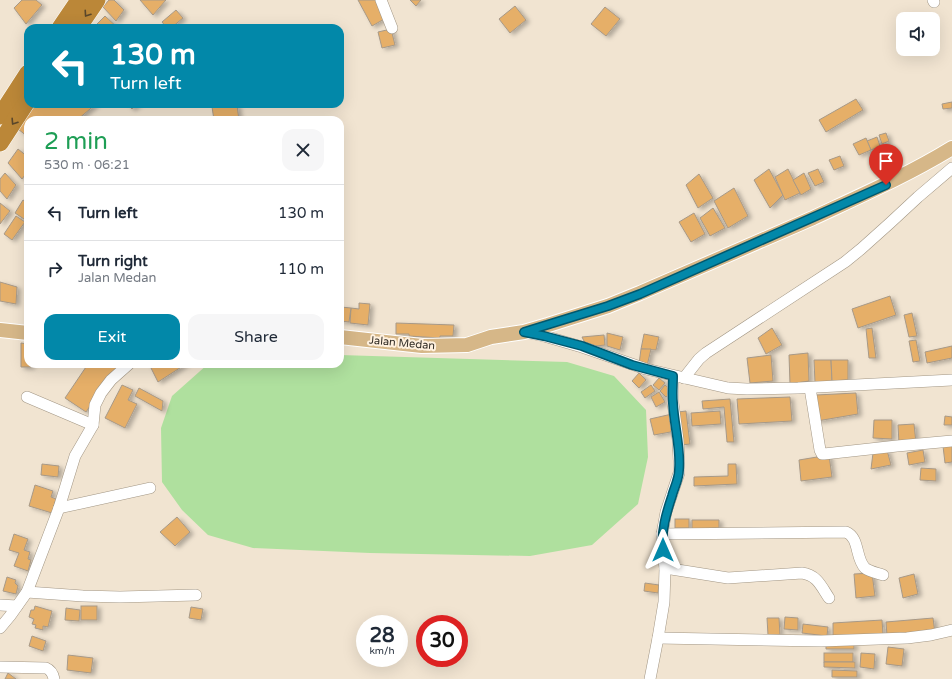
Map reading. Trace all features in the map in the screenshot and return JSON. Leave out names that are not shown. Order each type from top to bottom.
[{"type":"highway","points":[[63,24],[79,0]]},
{"type":"highway","points":[[81,24],[97,0]]},
{"type":"highway","points":[[0,116],[24,79]]},
{"type":"highway","points":[[0,143],[24,106]]},
{"type":"main road","name":"Jalan Medan","points":[[344,337],[422,346],[467,346],[491,337],[524,332],[608,306],[640,294],[886,185],[952,148]]},
{"type":"main road","points":[[0,330],[24,333]]},
{"type":"street","points":[[381,0],[392,28]]},
{"type":"street","points":[[650,679],[664,602],[665,568],[662,534],[666,512],[678,478],[680,467],[678,440],[672,403],[678,377],[706,353],[850,257],[890,224],[918,196],[952,168]]},
{"type":"street","points":[[524,332],[582,346],[632,365],[678,377],[735,389],[810,388],[952,380]]},
{"type":"street","points":[[0,628],[27,592],[59,508],[76,456],[93,425],[95,405],[101,394],[124,368]]},
{"type":"street","points":[[810,388],[820,450],[824,454],[952,441]]},
{"type":"street","points":[[27,398],[93,425]]},
{"type":"street","points":[[59,508],[150,488]]},
{"type":"street","points":[[662,534],[846,532],[850,533],[853,537],[861,562],[865,568],[883,575]]},
{"type":"street","points":[[665,568],[728,578],[802,573],[813,576],[829,598]]},
{"type":"street","points":[[27,592],[120,597],[196,595]]},
{"type":"street","points":[[0,605],[17,606]]},
{"type":"street","points":[[658,638],[820,641],[907,638],[952,630]]},
{"type":"street","points":[[0,667],[46,668],[51,671],[54,679]]},
{"type":"green space","points":[[344,355],[567,362],[614,376],[646,410],[648,457],[638,504],[592,545],[530,556],[370,553],[253,548],[208,535],[182,510],[162,482],[161,428],[172,396],[204,368],[344,368]]},
{"type":"building","points":[[22,0],[36,0],[42,5],[26,24],[14,8]]},
{"type":"building","points":[[109,0],[114,0],[124,10],[116,21],[103,7]]},
{"type":"building","points":[[140,0],[166,0],[153,15]]},
{"type":"building","points":[[358,0],[376,0],[386,18],[372,26]]},
{"type":"building","points":[[410,0],[421,0],[416,6]]},
{"type":"building","points":[[515,6],[526,20],[510,33],[499,19]]},
{"type":"building","points":[[605,7],[620,19],[606,36],[591,24]]},
{"type":"building","points":[[176,10],[183,18],[176,24],[164,24],[162,22]]},
{"type":"building","points":[[105,16],[114,24],[97,24]]},
{"type":"building","points":[[391,29],[395,45],[382,48],[378,32]]},
{"type":"building","points":[[856,99],[863,110],[826,132],[819,120]]},
{"type":"building","points":[[952,102],[952,108],[943,109],[942,104]]},
{"type":"building","points":[[32,108],[91,108],[82,116],[27,116]]},
{"type":"building","points":[[212,108],[237,108],[238,116],[213,116]]},
{"type":"building","points":[[24,120],[24,134],[18,129]]},
{"type":"building","points":[[886,133],[889,141],[882,144],[879,135]]},
{"type":"building","points":[[877,137],[880,146],[871,150],[867,141]]},
{"type":"building","points":[[866,138],[871,150],[859,155],[853,144]]},
{"type":"building","points":[[18,149],[24,154],[24,176],[22,179],[8,163]]},
{"type":"building","points":[[840,156],[844,166],[834,170],[829,160]]},
{"type":"building","points":[[769,169],[783,195],[770,208],[754,180]]},
{"type":"building","points":[[788,169],[800,193],[785,200],[775,177]]},
{"type":"building","points":[[818,169],[824,182],[815,186],[808,173]]},
{"type":"building","points":[[5,173],[16,185],[7,199],[0,191],[0,179]]},
{"type":"building","points":[[804,173],[811,189],[801,195],[793,180]]},
{"type":"building","points":[[699,174],[713,198],[698,208],[686,185]]},
{"type":"building","points":[[734,188],[748,216],[728,228],[714,201]]},
{"type":"building","points":[[23,200],[24,201],[24,219],[15,213]]},
{"type":"building","points":[[0,203],[10,211],[0,224]]},
{"type":"building","points":[[713,208],[725,228],[710,236],[700,218]]},
{"type":"building","points":[[694,213],[705,234],[691,242],[679,222]]},
{"type":"building","points":[[16,216],[24,221],[12,240],[4,234]]},
{"type":"building","points":[[0,282],[17,287],[16,304],[0,301]]},
{"type":"building","points":[[890,296],[896,315],[858,328],[852,309]]},
{"type":"building","points":[[359,303],[370,304],[368,325],[350,323],[351,308],[359,309]]},
{"type":"building","points":[[344,307],[351,308],[349,322],[344,321]]},
{"type":"building","points":[[912,313],[917,336],[909,337],[904,315]]},
{"type":"building","points":[[396,323],[454,325],[453,336],[440,336],[440,338],[396,334]]},
{"type":"building","points":[[772,328],[782,345],[766,354],[758,338]]},
{"type":"building","points":[[872,328],[876,358],[869,358],[866,329]]},
{"type":"building","points":[[607,333],[623,337],[620,350],[607,346]]},
{"type":"building","points":[[644,334],[659,337],[656,350],[641,349]]},
{"type":"building","points":[[604,335],[605,345],[587,347],[582,337]]},
{"type":"building","points":[[916,340],[920,361],[913,362],[909,341]]},
{"type":"building","points":[[21,343],[24,343],[24,367],[21,367]]},
{"type":"building","points":[[952,346],[952,358],[927,363],[925,352]]},
{"type":"building","points":[[641,349],[651,349],[647,366],[639,364]]},
{"type":"building","points":[[808,353],[809,381],[790,384],[789,355]]},
{"type":"building","points":[[771,355],[773,381],[750,383],[747,358]]},
{"type":"building","points":[[814,360],[831,360],[832,381],[815,383]]},
{"type":"building","points":[[831,360],[848,360],[848,380],[832,381]]},
{"type":"building","points":[[85,368],[116,368],[86,412],[65,398]]},
{"type":"building","points":[[151,368],[180,368],[158,382]]},
{"type":"building","points":[[639,373],[646,380],[639,388],[632,381]]},
{"type":"building","points":[[659,378],[665,383],[659,390],[653,385]]},
{"type":"building","points":[[122,385],[133,390],[128,400],[137,404],[125,428],[105,418]]},
{"type":"building","points":[[651,385],[655,391],[645,398],[641,392]]},
{"type":"building","points":[[665,385],[672,391],[666,397],[660,391]]},
{"type":"building","points":[[139,388],[163,401],[162,411],[135,396]]},
{"type":"building","points":[[659,392],[665,402],[656,407],[651,397]]},
{"type":"building","points":[[856,393],[858,414],[817,421],[816,395]]},
{"type":"building","points":[[790,397],[792,421],[739,424],[737,399]]},
{"type":"building","points":[[730,399],[734,442],[727,442],[724,407],[703,409],[702,401]]},
{"type":"building","points":[[686,411],[690,444],[682,445],[678,412]]},
{"type":"building","points":[[720,411],[721,424],[692,426],[691,413]]},
{"type":"building","points":[[672,414],[676,431],[654,435],[650,419]]},
{"type":"building","points":[[945,416],[952,417],[952,425],[944,425]]},
{"type":"building","points":[[874,420],[892,420],[892,439],[873,438]]},
{"type":"building","points":[[914,424],[916,443],[899,444],[898,425]]},
{"type":"building","points":[[952,445],[952,462],[945,463],[943,446]]},
{"type":"building","points":[[887,450],[891,465],[871,469],[873,453]]},
{"type":"building","points":[[923,450],[925,462],[909,465],[907,453]]},
{"type":"building","points":[[829,455],[832,477],[801,481],[799,460]]},
{"type":"building","points":[[42,464],[59,466],[58,477],[41,475]]},
{"type":"building","points":[[728,464],[736,464],[737,484],[694,486],[694,477],[728,476]]},
{"type":"building","points":[[921,468],[936,469],[936,481],[920,480]]},
{"type":"building","points":[[35,485],[53,491],[51,497],[56,499],[52,513],[29,506]]},
{"type":"building","points":[[177,517],[190,532],[175,546],[160,532]]},
{"type":"building","points":[[675,519],[689,519],[689,528],[675,528]]},
{"type":"building","points":[[692,520],[719,520],[719,528],[692,529]]},
{"type":"building","points":[[14,534],[28,539],[24,550],[30,552],[28,559],[31,560],[28,571],[14,566],[19,553],[9,550]]},
{"type":"building","points":[[872,573],[875,596],[856,598],[854,574]]},
{"type":"building","points":[[914,574],[918,594],[903,598],[899,578]]},
{"type":"building","points":[[7,577],[16,580],[15,583],[18,586],[16,594],[3,591]]},
{"type":"building","points":[[645,583],[659,585],[658,593],[644,591]]},
{"type":"building","points":[[35,606],[52,611],[48,627],[43,626],[43,630],[35,628],[36,625],[32,624],[34,619],[29,617],[31,610],[34,610]]},
{"type":"building","points":[[81,606],[97,606],[97,620],[81,620]]},
{"type":"building","points":[[191,607],[203,609],[201,620],[189,618]]},
{"type":"building","points":[[66,608],[80,610],[79,621],[65,620]]},
{"type":"building","points":[[785,617],[798,618],[798,630],[784,629]]},
{"type":"building","points":[[767,618],[779,618],[780,635],[768,635]]},
{"type":"building","points":[[933,618],[935,633],[887,636],[886,622]]},
{"type":"building","points":[[882,620],[883,634],[833,637],[833,623]]},
{"type":"building","points":[[803,624],[828,627],[827,636],[802,633]]},
{"type":"building","points":[[32,636],[46,641],[43,651],[29,646]]},
{"type":"building","points":[[826,642],[854,643],[854,649],[826,649]]},
{"type":"building","points":[[888,647],[904,649],[902,666],[886,664]]},
{"type":"building","points":[[824,653],[853,653],[853,662],[824,662]]},
{"type":"building","points":[[861,653],[875,654],[874,669],[860,667]]},
{"type":"building","points":[[68,655],[93,658],[91,673],[67,670]]},
{"type":"building","points":[[824,662],[855,662],[855,668],[824,667]]},
{"type":"building","points":[[832,670],[857,671],[857,677],[832,677]]},
{"type":"building","points":[[8,673],[16,679],[5,679]]},
{"type":"route","points":[[663,550],[662,534],[666,512],[678,478],[680,467],[678,440],[672,403],[673,376],[632,365],[582,346],[524,332],[608,306],[640,294],[886,185]]}]
